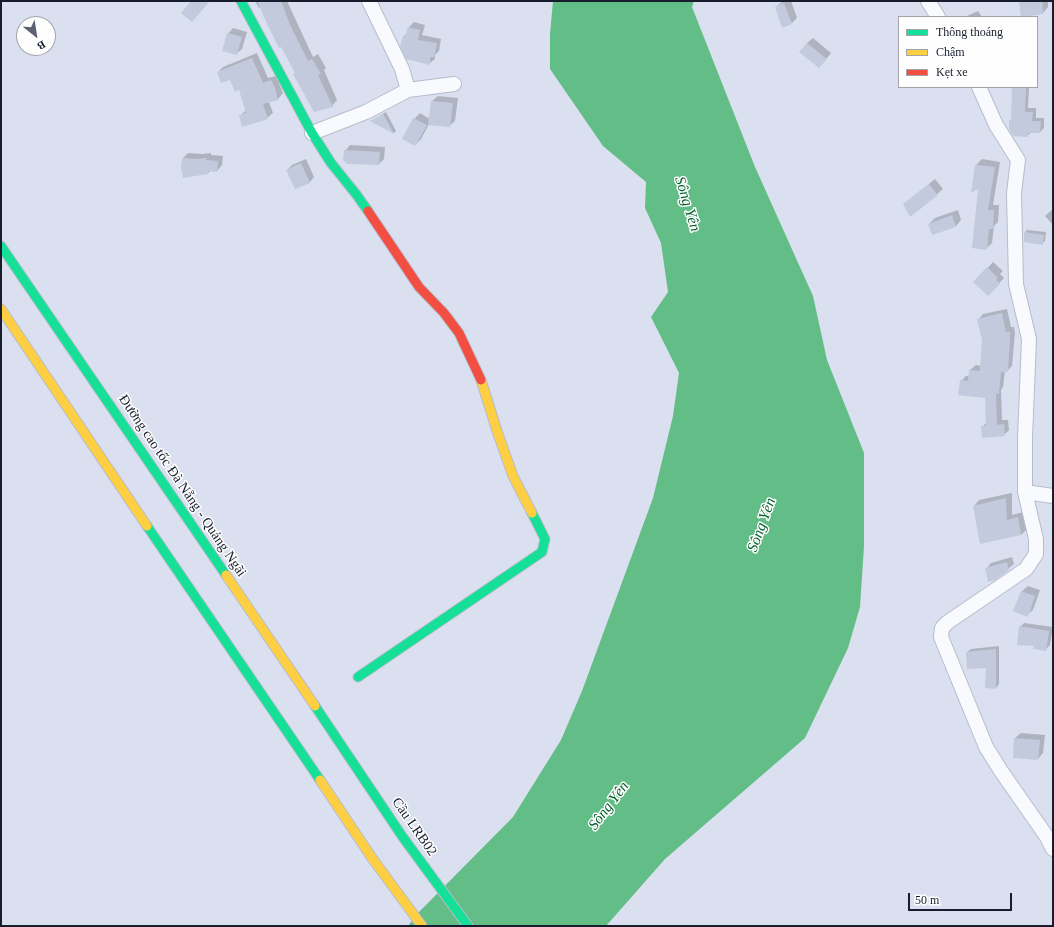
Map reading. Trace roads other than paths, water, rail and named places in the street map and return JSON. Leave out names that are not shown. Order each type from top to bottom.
[{"type":"main road","points":[[241,1],[312,133],[331,163],[356,194],[410,275],[419,287],[444,313],[459,334],[472,358],[484,386],[497,431],[513,476],[545,539],[542,552],[532,560],[358,676]]},
{"type":"main road","name":"Đường cao tốc Đà Nẵng - Quảng Ngãi","points":[[1,246],[340,742]]},
{"type":"main road","points":[[1,309],[372,858],[422,926]]},
{"type":"main road","name":"Cầu LRB02","points":[[340,742],[402,836],[468,926]]},
{"type":"street","points":[[369,1],[402,69],[408,90]]},
{"type":"street","points":[[928,1],[937,16]]},
{"type":"street","points":[[312,133],[366,112],[408,90],[454,84]]},
{"type":"street","points":[[979,88],[996,125],[1018,160],[1014,193],[1016,284],[1029,339],[1025,438],[1025,492],[1036,539],[1036,554],[1026,569],[948,622],[942,628],[941,637],[986,747],[1001,772],[1047,837],[1053,849]]},
{"type":"street","points":[[1025,492],[1053,496]]},
{"type":"water","name":"Sông Yên","points":[[553,1],[694,1],[692,7],[755,167],[813,296],[827,360],[864,453],[864,546],[860,607],[848,648],[805,738],[665,859],[606,926],[408,926],[417,914],[513,817],[561,740],[582,691],[653,498],[673,416],[679,373],[651,317],[668,292],[661,243],[645,208],[646,182],[603,146],[550,69],[550,34]]}]
